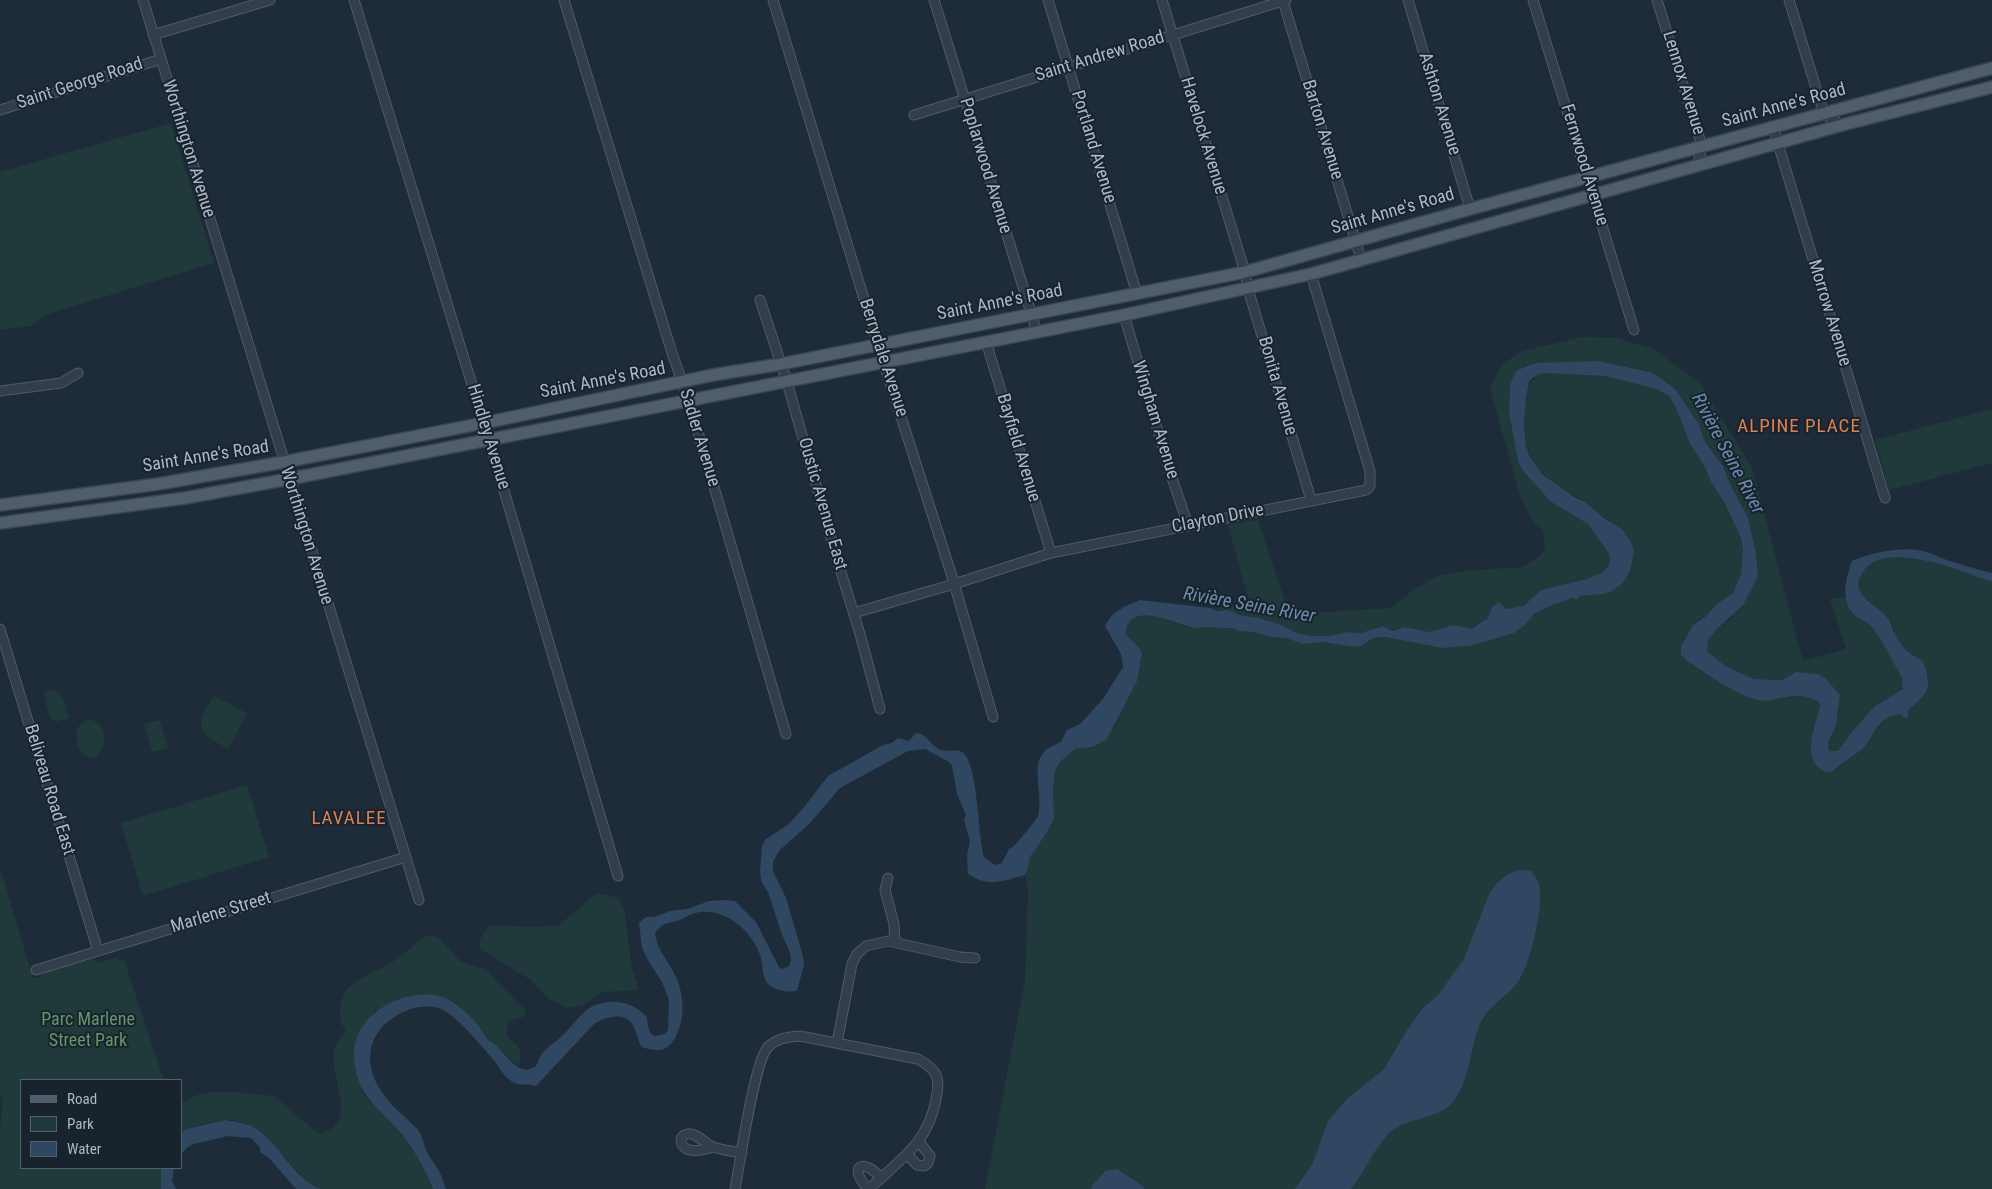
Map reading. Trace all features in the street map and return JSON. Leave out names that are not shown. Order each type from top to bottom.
[{"type":"main road","name":"Saint Anne's Road","points":[[0,505],[158,484],[284,462],[1245,272],[1992,68]]},
{"type":"main road","name":"Saint Anne's Road","points":[[0,523],[185,498],[289,479],[787,382],[1248,289],[1311,274],[1842,125],[1992,87]]},
{"type":"main road","points":[[1903,109],[1909,98],[1910,90]]},
{"type":"street","name":"Worthington Avenue","points":[[143,0],[419,900]]},
{"type":"street","name":"Saint George Road","points":[[154,35],[270,0]]},
{"type":"street","points":[[355,2],[366,0]]},
{"type":"street","name":"Sadler Avenue","points":[[564,0],[689,401],[786,734]]},
{"type":"street","name":"Berrydale Avenue","points":[[773,0],[878,345],[885,362],[954,584],[993,717]]},
{"type":"street","name":"Poplarwood Avenue","points":[[934,0],[1037,332]]},
{"type":"street","name":"Portland Avenue","points":[[1048,0],[1137,294]]},
{"type":"street","name":"Havelock Avenue","points":[[1162,0],[1245,272]]},
{"type":"street","name":"Ashton Avenue","points":[[1408,0],[1470,209]]},
{"type":"street","name":"Fernwood Avenue","points":[[1533,0],[1634,330]]},
{"type":"street","name":"Lennox Avenue","points":[[1657,0],[1702,146],[1697,167]]},
{"type":"street","points":[[1789,0],[1824,114],[1842,125]]},
{"type":"street","name":"Saint Andrew Road","points":[[914,114],[1285,1]]},
{"type":"street","name":"Barton Avenue","points":[[1285,1],[1361,259]]},
{"type":"street","name":"Hindley Avenue","points":[[355,2],[484,423],[618,876]]},
{"type":"street","name":"Saint George Road","points":[[0,110],[160,59]]},
{"type":"street","name":"Morrow Avenue","points":[[1773,127],[1885,498]]},
{"type":"street","name":"Bonita Avenue","points":[[1245,272],[1248,289],[1311,500]]},
{"type":"street","name":"Clayton Drive","points":[[854,613],[1051,553],[1366,490],[1370,486],[1370,471],[1311,274]]},
{"type":"street","name":"Oustic Avenue East","points":[[760,300],[787,382],[880,709]]},
{"type":"street","name":"Wingham Avenue","points":[[1124,315],[1170,472],[1188,525]]},
{"type":"street","name":"Bayfield Avenue","points":[[986,342],[1051,553]]},
{"type":"street","points":[[0,391],[61,383],[78,373]]},
{"type":"street","name":"Beliveau Road East","points":[[0,629],[98,951]]},
{"type":"street","name":"Marlene Street","points":[[36,970],[406,857]]},
{"type":"street","points":[[888,878],[886,890],[894,924],[895,942]]},
{"type":"street","points":[[837,1043],[852,964],[857,954],[866,946],[875,942],[888,941],[960,957],[975,958]]},
{"type":"street","points":[[735,1189],[760,1063],[768,1048],[785,1037],[800,1036],[918,1059],[930,1066],[937,1075],[939,1086],[929,1127],[919,1142],[881,1178],[868,1189],[858,1179],[858,1171],[864,1166],[872,1167],[881,1178]]},
{"type":"street","points":[[907,1154],[917,1165],[924,1166],[928,1163],[929,1152],[919,1142]]},
{"type":"street","points":[[713,1147],[742,1153]]},
{"type":"green space","points":[[171,123],[214,263],[45,315],[31,326],[0,330],[0,172]]},
{"type":"green space","points":[[1581,337],[1617,338],[1654,349],[1700,383],[1752,468],[1803,661],[1846,649],[1830,599],[1845,597],[1853,611],[1873,629],[1889,653],[1903,679],[1903,689],[1891,698],[1880,702],[1850,734],[1838,751],[1830,751],[1828,748],[1839,712],[1797,672],[1782,680],[1754,679],[1725,666],[1707,651],[1708,640],[1715,631],[1730,619],[1758,576],[1723,466],[1705,442],[1698,423],[1676,390],[1650,372],[1605,362],[1525,366],[1517,370],[1510,383],[1509,413],[1518,461],[1523,471],[1551,502],[1588,524],[1609,554],[1609,565],[1603,572],[1587,579],[1541,590],[1522,607],[1506,609],[1492,607],[1487,619],[1472,629],[1453,625],[1429,632],[1404,627],[1393,631],[1383,626],[1361,633],[1348,632],[1329,636],[1310,636],[1259,618],[1210,608],[1250,605],[1228,525],[1258,520],[1289,614],[1391,608],[1414,589],[1437,576],[1462,571],[1523,567],[1541,555],[1545,547],[1543,530],[1534,523],[1520,496],[1490,388],[1503,364],[1520,352]]},
{"type":"green space","points":[[1543,373],[1606,376],[1656,389],[1669,396],[1676,408],[1690,444],[1724,502],[1741,538],[1743,550],[1741,574],[1733,593],[1699,620],[1681,655],[1687,661],[1745,696],[1765,701],[1799,696],[1818,701],[1819,713],[1812,734],[1832,772],[1865,745],[1881,721],[1894,714],[1903,714],[1906,721],[1907,713],[1926,694],[1928,679],[1923,663],[1904,648],[1898,641],[1888,618],[1866,599],[1859,590],[1859,579],[1863,572],[1874,562],[1888,558],[1906,558],[1944,565],[1992,582],[1992,1189],[985,1189],[1025,980],[1028,890],[1025,875],[1030,857],[1054,819],[1053,789],[1055,771],[1061,761],[1075,749],[1093,747],[1114,728],[1122,709],[1139,648],[1126,634],[1130,620],[1138,617],[1154,616],[1193,628],[1232,628],[1238,631],[1286,638],[1303,644],[1323,642],[1355,647],[1362,646],[1373,638],[1385,637],[1442,648],[1469,646],[1526,624],[1535,613],[1555,604],[1580,596],[1603,594],[1632,544],[1617,526],[1587,503],[1544,475],[1530,454],[1524,425],[1526,394],[1530,382]]},
{"type":"green space","points":[[1992,409],[1992,463],[1889,490],[1875,440]]},
{"type":"green space","points":[[52,689],[62,697],[69,718],[56,722],[50,718],[43,692]]},
{"type":"green space","points":[[214,696],[247,713],[228,749],[210,738],[202,728],[203,715]]},
{"type":"green space","points":[[87,720],[92,720],[102,727],[105,739],[101,751],[95,758],[84,755],[79,749],[77,728]]},
{"type":"green space","points":[[160,720],[168,748],[152,752],[144,724]]},
{"type":"green space","points":[[247,785],[269,857],[143,896],[121,823]]},
{"type":"green space","name":"Parc Marlene Street Park","points":[[0,868],[33,978],[42,977],[45,972],[90,958],[98,963],[118,957],[119,961],[124,960],[163,1078],[167,1078],[20,1079],[20,1169],[164,1169],[165,1189],[0,1189],[0,1128],[3,1101],[0,1093]]},
{"type":"green space","points":[[597,893],[619,898],[625,913],[632,969],[639,990],[603,992],[585,1004],[567,1008],[549,999],[531,980],[480,949],[480,939],[490,925],[537,927],[559,925]]},
{"type":"green space","points":[[428,935],[438,937],[461,962],[485,969],[526,1011],[523,1017],[509,1021],[507,1029],[507,1035],[518,1046],[520,1051],[521,1057],[518,1066],[493,1042],[488,1040],[485,1033],[456,1003],[375,1010],[362,1091],[406,1139],[420,1161],[433,1189],[321,1189],[303,1177],[276,1147],[260,1133],[242,1123],[233,1120],[223,1120],[186,1129],[182,1133],[182,1102],[197,1095],[213,1092],[274,1096],[321,1134],[333,1127],[340,1118],[341,1106],[334,1067],[334,1054],[338,1041],[346,1031],[340,1016],[343,996],[353,983],[391,963]]},
{"type":"water","points":[[1598,361],[1650,372],[1676,390],[1698,423],[1705,442],[1723,466],[1729,482],[1748,518],[1756,554],[1758,576],[1743,605],[1708,640],[1707,651],[1725,666],[1754,679],[1782,680],[1796,672],[1818,674],[1826,679],[1840,695],[1836,726],[1829,741],[1828,748],[1830,751],[1838,751],[1850,734],[1875,706],[1903,689],[1902,678],[1878,636],[1870,625],[1851,611],[1847,604],[1845,590],[1852,561],[1884,551],[1910,549],[1925,551],[1953,562],[1992,573],[1992,582],[1925,560],[1888,558],[1874,562],[1861,575],[1859,585],[1861,593],[1866,600],[1880,610],[1890,621],[1898,640],[1905,649],[1921,660],[1925,666],[1928,681],[1927,691],[1908,711],[1907,720],[1901,714],[1885,719],[1876,728],[1861,750],[1832,772],[1826,772],[1818,767],[1811,753],[1812,737],[1820,705],[1818,701],[1799,696],[1764,701],[1754,699],[1728,687],[1687,661],[1681,655],[1681,647],[1693,625],[1705,617],[1718,603],[1733,593],[1741,574],[1743,550],[1741,538],[1724,502],[1690,444],[1676,408],[1669,396],[1656,389],[1606,376],[1543,373],[1532,378],[1529,382],[1524,423],[1526,446],[1530,457],[1543,475],[1576,498],[1585,502],[1604,518],[1623,530],[1632,544],[1634,552],[1630,571],[1623,583],[1612,591],[1603,594],[1580,596],[1577,600],[1573,598],[1555,604],[1535,613],[1526,624],[1514,633],[1469,646],[1442,648],[1385,637],[1373,638],[1362,646],[1355,647],[1323,642],[1303,644],[1286,638],[1238,631],[1232,628],[1195,628],[1154,616],[1135,618],[1128,624],[1126,634],[1142,653],[1137,681],[1107,739],[1093,747],[1075,749],[1061,761],[1055,771],[1053,789],[1054,819],[1030,857],[1025,875],[989,882],[968,874],[967,856],[970,841],[964,820],[966,815],[957,794],[952,766],[949,762],[925,749],[908,751],[840,788],[810,823],[779,851],[773,862],[773,871],[786,898],[803,956],[804,966],[797,990],[790,992],[782,991],[768,984],[764,975],[761,958],[750,936],[731,919],[720,914],[708,912],[696,913],[665,924],[655,933],[659,947],[679,984],[682,1003],[679,1030],[672,1043],[661,1050],[642,1047],[633,1025],[629,1021],[619,1017],[608,1018],[593,1025],[536,1086],[520,1084],[508,1079],[469,1032],[443,1010],[423,1006],[403,1012],[380,1029],[374,1039],[370,1062],[373,1075],[387,1099],[419,1131],[427,1152],[439,1171],[446,1189],[433,1189],[415,1152],[363,1090],[355,1069],[354,1055],[356,1041],[362,1028],[382,1008],[410,996],[439,996],[453,1002],[474,1020],[488,1040],[494,1043],[516,1066],[522,1069],[536,1066],[544,1051],[564,1034],[588,1009],[602,1003],[616,1002],[630,1005],[643,1013],[647,1018],[649,1030],[654,1036],[665,1034],[668,1030],[669,1000],[662,982],[642,948],[639,923],[646,917],[654,917],[670,911],[687,909],[709,901],[735,901],[756,922],[779,967],[782,969],[789,966],[791,960],[790,953],[768,892],[761,881],[762,846],[766,839],[789,824],[828,776],[883,745],[892,743],[898,738],[909,741],[916,733],[919,733],[940,750],[959,751],[967,758],[974,784],[984,857],[995,865],[1002,863],[1009,849],[1016,844],[1038,816],[1040,800],[1038,766],[1040,758],[1046,750],[1061,742],[1067,730],[1080,724],[1103,699],[1123,667],[1121,654],[1105,626],[1111,616],[1134,602],[1140,600],[1210,608],[1217,611],[1228,610],[1240,615],[1279,624],[1297,633],[1310,636],[1329,636],[1348,632],[1361,633],[1383,626],[1393,631],[1404,627],[1429,632],[1453,625],[1472,629],[1487,619],[1492,607],[1499,602],[1506,609],[1517,606],[1522,607],[1541,590],[1587,579],[1603,572],[1609,565],[1609,554],[1588,524],[1551,502],[1523,471],[1518,461],[1509,413],[1510,383],[1517,370],[1536,363]]},
{"type":"water","points":[[1518,870],[1531,871],[1540,888],[1539,911],[1531,950],[1523,972],[1515,986],[1489,1010],[1481,1022],[1466,1075],[1458,1095],[1446,1109],[1402,1125],[1390,1132],[1351,1189],[1295,1189],[1312,1165],[1328,1121],[1348,1098],[1384,1069],[1422,1009],[1439,994],[1464,959],[1489,894],[1497,883],[1508,874]]},
{"type":"water","points":[[225,1120],[247,1124],[266,1137],[303,1178],[321,1189],[296,1189],[269,1158],[260,1152],[260,1147],[251,1138],[227,1136],[194,1144],[182,1153],[182,1133],[186,1129]]},
{"type":"water","points":[[161,1169],[174,1169],[172,1181],[176,1189],[161,1189]]},
{"type":"water","points":[[1117,1169],[1143,1186],[1144,1189],[1091,1189],[1105,1171]]},
{"type":"district","name":"ALPINE PLACE","points":[[1799,427]]},
{"type":"district","name":"LAVALEE","points":[[349,819]]},
{"type":"water label","name":"Rivière Seine River","points":[[1727,454]]},
{"type":"water label","name":"Rivière Seine River","points":[[1249,606]]}]
